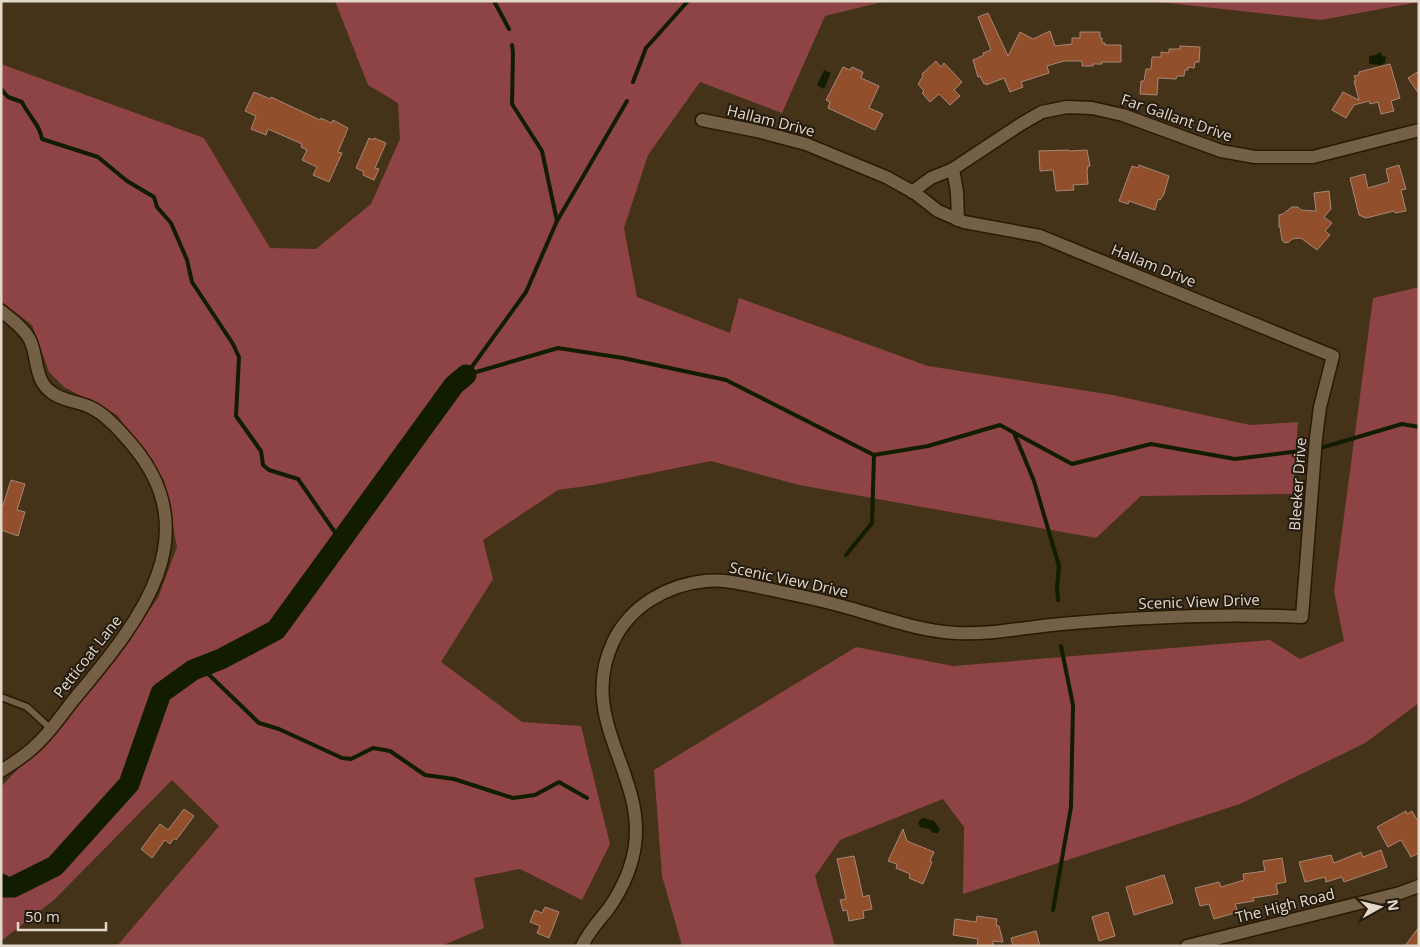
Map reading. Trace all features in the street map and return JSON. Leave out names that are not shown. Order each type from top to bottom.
[{"type":"street","name":"Far Gallant Drive","points":[[953,170],[1020,124],[1042,112],[1067,106],[1092,108],[1124,115],[1222,151],[1255,157],[1313,157],[1419,130]]},
{"type":"street","name":"Hallam Drive","points":[[702,120],[757,131],[806,144],[886,177],[912,192],[938,211],[958,220],[1040,236],[1333,356]]},
{"type":"street","points":[[912,192],[931,178],[953,170],[957,192],[958,220]]},
{"type":"street","name":"Petticoat Lane","points":[[1,311],[21,328],[30,340],[38,371],[50,392],[67,400],[91,407],[109,421],[134,448],[156,484],[167,524],[163,560],[152,587],[129,631],[36,746],[1,771]]},
{"type":"street","name":"Bleeker Drive","points":[[1302,617],[1316,438],[1320,407],[1333,356]]},
{"type":"street","name":"Scenic View Drive","points":[[582,946],[588,933],[608,909],[620,890],[630,868],[635,842],[635,814],[602,700],[604,665],[614,641],[625,623],[637,610],[658,595],[687,584],[702,581],[732,581],[806,597],[906,626],[958,633],[981,633],[1059,624],[1157,618],[1238,615],[1302,617]]},
{"type":"street","name":"The High Road","points":[[1187,946],[1211,943],[1400,893],[1419,886]]},
{"type":"lane","points":[[1,697],[27,707],[51,729]]},
{"type":"shaded area","points":[[335,1],[886,1],[825,16],[782,113],[700,82],[648,155],[624,228],[637,297],[730,333],[739,298],[928,366],[1113,395],[1250,425],[1298,422],[1293,494],[1141,496],[1096,538],[799,485],[711,461],[593,485],[558,490],[483,540],[493,579],[441,662],[522,722],[581,726],[610,844],[582,900],[520,869],[474,878],[484,928],[441,946],[117,946],[219,826],[172,780],[54,900],[1,941],[1,787],[89,692],[158,598],[177,547],[164,480],[117,415],[64,387],[49,372],[32,325],[1,301],[1,64],[204,138],[270,248],[316,249],[371,204],[400,139],[398,103],[368,85]]},
{"type":"shaded area","points":[[1150,1],[1419,1],[1419,2],[1321,20]]},
{"type":"shaded area","points":[[1380,52],[1383,57],[1386,56],[1385,63],[1381,65],[1369,64],[1369,56]]},
{"type":"shaded area","points":[[824,70],[831,73],[824,89],[817,85]]},
{"type":"shaded area","points":[[1419,287],[1419,703],[1365,743],[1240,804],[963,894],[964,827],[943,799],[840,840],[815,876],[835,946],[682,946],[662,876],[654,770],[856,647],[953,666],[1270,640],[1300,659],[1344,641],[1334,591],[1373,298]]},
{"type":"shaded area","points":[[923,818],[934,821],[940,829],[938,833],[933,833],[930,829],[920,827],[918,822]]},
{"type":"building","points":[[988,13],[1008,56],[1020,32],[1033,39],[1050,31],[1055,46],[1072,44],[1072,38],[1080,38],[1080,32],[1100,32],[1100,38],[1102,38],[1102,43],[1105,43],[1105,45],[1121,45],[1121,62],[1102,62],[1102,64],[1093,64],[1093,66],[1082,66],[1082,61],[1064,61],[1047,66],[1049,73],[1021,82],[1023,87],[1010,92],[1004,78],[986,85],[980,76],[978,77],[973,60],[991,50],[978,17]]},
{"type":"building","points":[[1180,46],[1200,47],[1199,62],[1195,62],[1194,68],[1188,67],[1188,70],[1185,70],[1184,76],[1177,76],[1176,79],[1158,78],[1157,95],[1140,94],[1141,81],[1144,81],[1146,69],[1151,69],[1152,57],[1161,57],[1161,52],[1169,53],[1169,49],[1180,49]]},
{"type":"building","points":[[936,61],[941,67],[944,63],[962,82],[954,90],[960,96],[950,105],[939,94],[930,102],[922,93],[924,91],[918,84],[923,76],[922,74]]},
{"type":"building","points":[[1390,64],[1400,98],[1391,101],[1394,111],[1381,114],[1378,102],[1370,104],[1369,101],[1354,105],[1346,118],[1332,110],[1343,92],[1359,100],[1354,76],[1359,75],[1359,72]]},
{"type":"building","points":[[843,67],[850,70],[852,67],[863,72],[861,78],[879,86],[869,108],[883,114],[875,130],[828,108],[830,102],[826,100]]},
{"type":"building","points":[[1419,71],[1419,94],[1408,78]]},
{"type":"building","points":[[254,92],[270,99],[271,97],[320,120],[321,118],[331,123],[333,120],[348,128],[338,152],[342,153],[329,182],[313,175],[317,167],[302,160],[307,150],[301,147],[302,144],[268,129],[266,135],[251,129],[256,116],[245,111]]},
{"type":"building","points":[[369,138],[386,143],[375,168],[379,169],[374,180],[363,175],[364,172],[356,168]]},
{"type":"building","points":[[1087,150],[1090,166],[1088,166],[1087,171],[1088,184],[1073,185],[1074,190],[1056,191],[1053,170],[1040,171],[1039,151]]},
{"type":"building","points":[[1139,165],[1169,176],[1164,194],[1160,200],[1158,199],[1155,210],[1129,201],[1128,204],[1119,201],[1132,166],[1138,168]]},
{"type":"building","points":[[1399,165],[1406,189],[1401,190],[1406,211],[1395,213],[1394,211],[1366,218],[1359,215],[1350,178],[1365,174],[1368,188],[1389,182],[1386,169]]},
{"type":"building","points":[[1329,191],[1331,209],[1324,217],[1332,223],[1325,231],[1330,235],[1317,250],[1301,238],[1292,239],[1285,243],[1282,240],[1279,227],[1279,215],[1292,207],[1316,211],[1314,193]]},
{"type":"building","points":[[11,480],[25,484],[17,510],[25,512],[18,536],[1,530],[1,504],[3,505]]},
{"type":"building","points":[[184,809],[194,816],[176,840],[174,838],[170,844],[165,840],[152,858],[141,849],[160,824],[168,830]]},
{"type":"building","points":[[1406,811],[1407,814],[1412,811],[1419,823],[1419,853],[1411,857],[1401,840],[1388,847],[1377,827]]},
{"type":"building","points":[[903,829],[907,841],[934,852],[923,884],[909,878],[910,874],[896,868],[897,864],[888,861]]},
{"type":"building","points":[[1381,850],[1387,867],[1344,882],[1342,877],[1326,882],[1325,877],[1305,882],[1299,862],[1331,855],[1334,863],[1361,852],[1363,857]]},
{"type":"building","points":[[854,856],[863,897],[869,895],[872,909],[863,911],[864,918],[849,921],[847,910],[843,911],[840,900],[846,899],[837,859]]},
{"type":"building","points":[[1282,858],[1286,882],[1276,884],[1278,894],[1253,898],[1254,901],[1235,904],[1238,912],[1214,919],[1209,904],[1200,906],[1195,888],[1219,882],[1221,887],[1244,880],[1243,874],[1265,871],[1263,861]]},
{"type":"building","points":[[1164,875],[1173,903],[1134,915],[1126,887]]},
{"type":"building","points":[[545,907],[559,912],[549,938],[537,933],[540,926],[530,922],[535,910],[542,913]]},
{"type":"building","points":[[1108,912],[1115,936],[1099,941],[1092,917]]},
{"type":"building","points":[[977,916],[997,919],[996,925],[999,926],[1003,942],[993,941],[993,946],[977,946],[978,939],[953,935],[955,919],[976,922]]},
{"type":"building","points":[[1419,927],[1419,946],[1405,946]]},
{"type":"building","points":[[1036,931],[1040,946],[1013,946],[1011,938]]},
{"type":"waterway","points":[[494,1],[509,29]]},
{"type":"waterway","points":[[633,82],[646,48],[688,1]]},
{"type":"waterway","points":[[512,45],[512,104],[542,151],[557,221]]},
{"type":"waterway","points":[[1,89],[8,97],[22,102],[39,129],[42,139],[98,157],[127,181],[154,197],[157,207],[171,223],[187,260],[192,282],[233,344],[239,357],[236,416],[261,451],[263,465],[269,470],[298,479],[341,541]]},
{"type":"waterway","points":[[466,375],[526,292],[557,221],[627,101]]},
{"type":"waterway","points":[[466,375],[558,348],[623,358],[726,380],[874,455],[928,446],[1000,425],[1072,464],[1151,444],[1235,459],[1317,449],[1402,424],[1419,427]]},
{"type":"waterway","points":[[1,884],[5,887],[13,887],[55,866],[129,784],[161,693],[193,670],[221,659],[276,630],[454,385],[466,375]]},
{"type":"waterway","points":[[1014,433],[1034,481],[1059,566],[1058,600]]},
{"type":"waterway","points":[[846,555],[872,523],[874,455]]},
{"type":"waterway","points":[[1053,910],[1071,807],[1073,705],[1061,646]]},
{"type":"waterway","points":[[201,667],[259,723],[279,729],[342,758],[351,759],[373,748],[390,751],[425,775],[454,779],[513,798],[535,795],[559,782],[587,798]]}]
